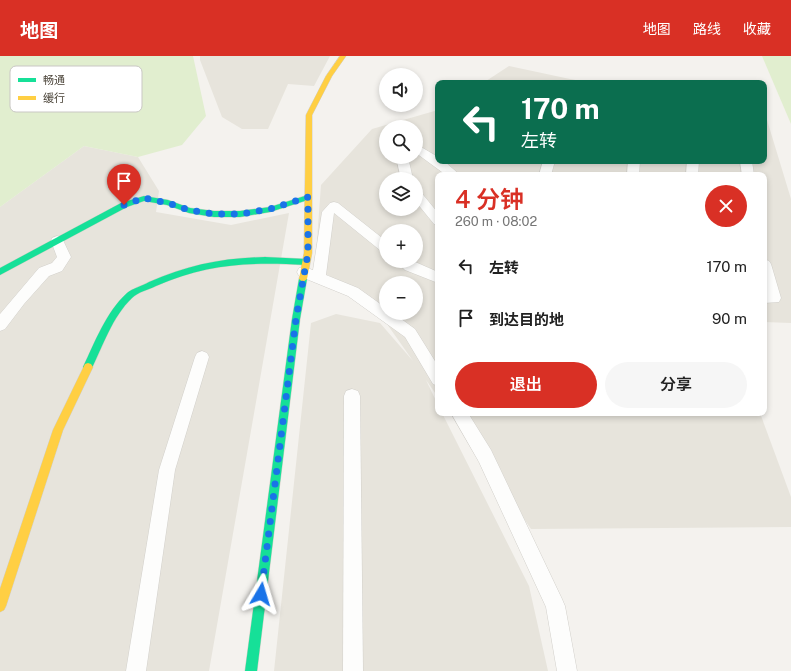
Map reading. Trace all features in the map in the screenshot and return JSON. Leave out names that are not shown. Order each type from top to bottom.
[{"type":"street","points":[[252,671],[296,319],[308,253],[309,115],[329,76],[343,56]]},
{"type":"street","points":[[423,152],[435,160]]},
{"type":"street","points":[[440,164],[450,172]]},
{"type":"street","points":[[0,272],[124,205],[144,198],[195,211],[214,214],[240,214],[270,209],[308,197]]},
{"type":"street","points":[[423,203],[435,217]]},
{"type":"street","points":[[319,278],[328,212],[334,206],[379,242]]},
{"type":"street","points":[[0,325],[19,300],[44,272],[57,267],[64,257],[57,241]]},
{"type":"street","points":[[0,606],[58,430],[112,318],[130,295],[171,276],[221,262],[266,259],[305,267],[319,278],[353,292],[410,333],[435,374]]},
{"type":"street","points":[[415,268],[435,277]]},
{"type":"street","points":[[767,274],[774,298],[767,298]]},
{"type":"street","points":[[136,671],[167,470],[202,358]]},
{"type":"street","points":[[352,396],[353,671]]},
{"type":"street","points":[[461,416],[485,456],[555,606],[567,671]]},
{"type":"shaded area","points":[[200,56],[330,56],[314,86],[288,84],[268,129],[242,129],[222,117],[200,60]]},
{"type":"shaded area","points":[[509,66],[576,80],[488,80]]},
{"type":"shaded area","points":[[435,111],[435,164],[767,164],[767,120],[791,199],[791,323],[767,322],[767,172],[435,172],[435,393],[426,380],[435,399],[435,416],[444,416],[529,586],[548,671],[274,671],[311,323],[336,314],[380,323],[413,361],[384,320],[423,320],[423,276],[379,276],[379,313],[368,297],[315,268],[321,185],[372,129],[379,127],[379,164],[423,164],[423,120],[403,120]]},
{"type":"shaded area","points":[[84,146],[138,157],[159,191],[156,212],[231,225],[289,213],[209,671],[0,671],[0,207]]},
{"type":"shaded area","points":[[452,416],[761,416],[791,497],[791,527],[531,529]]},
{"type":"green space","points":[[0,56],[193,56],[206,116],[182,145],[138,157],[84,146],[0,207]]},
{"type":"green space","points":[[762,56],[791,56],[791,124]]},
{"type":"traffic: fast","points":[[0,272],[124,205],[144,198],[168,203],[189,210],[214,214],[240,214],[270,209],[308,197]]},
{"type":"traffic: fast","points":[[88,367],[116,312],[129,296],[136,291],[170,276],[208,265],[227,262],[265,260],[306,262]]},
{"type":"traffic: fast","points":[[251,671],[296,319],[303,279]]},
{"type":"traffic: slow","points":[[303,279],[308,253],[309,115],[329,76],[343,56]]},
{"type":"traffic: slow","points":[[0,606],[58,430],[88,367]]},
{"type":"route","points":[[124,205],[144,198],[168,203],[189,210],[214,214],[240,214],[270,209],[308,197],[308,253],[296,319],[261,594]]}]
